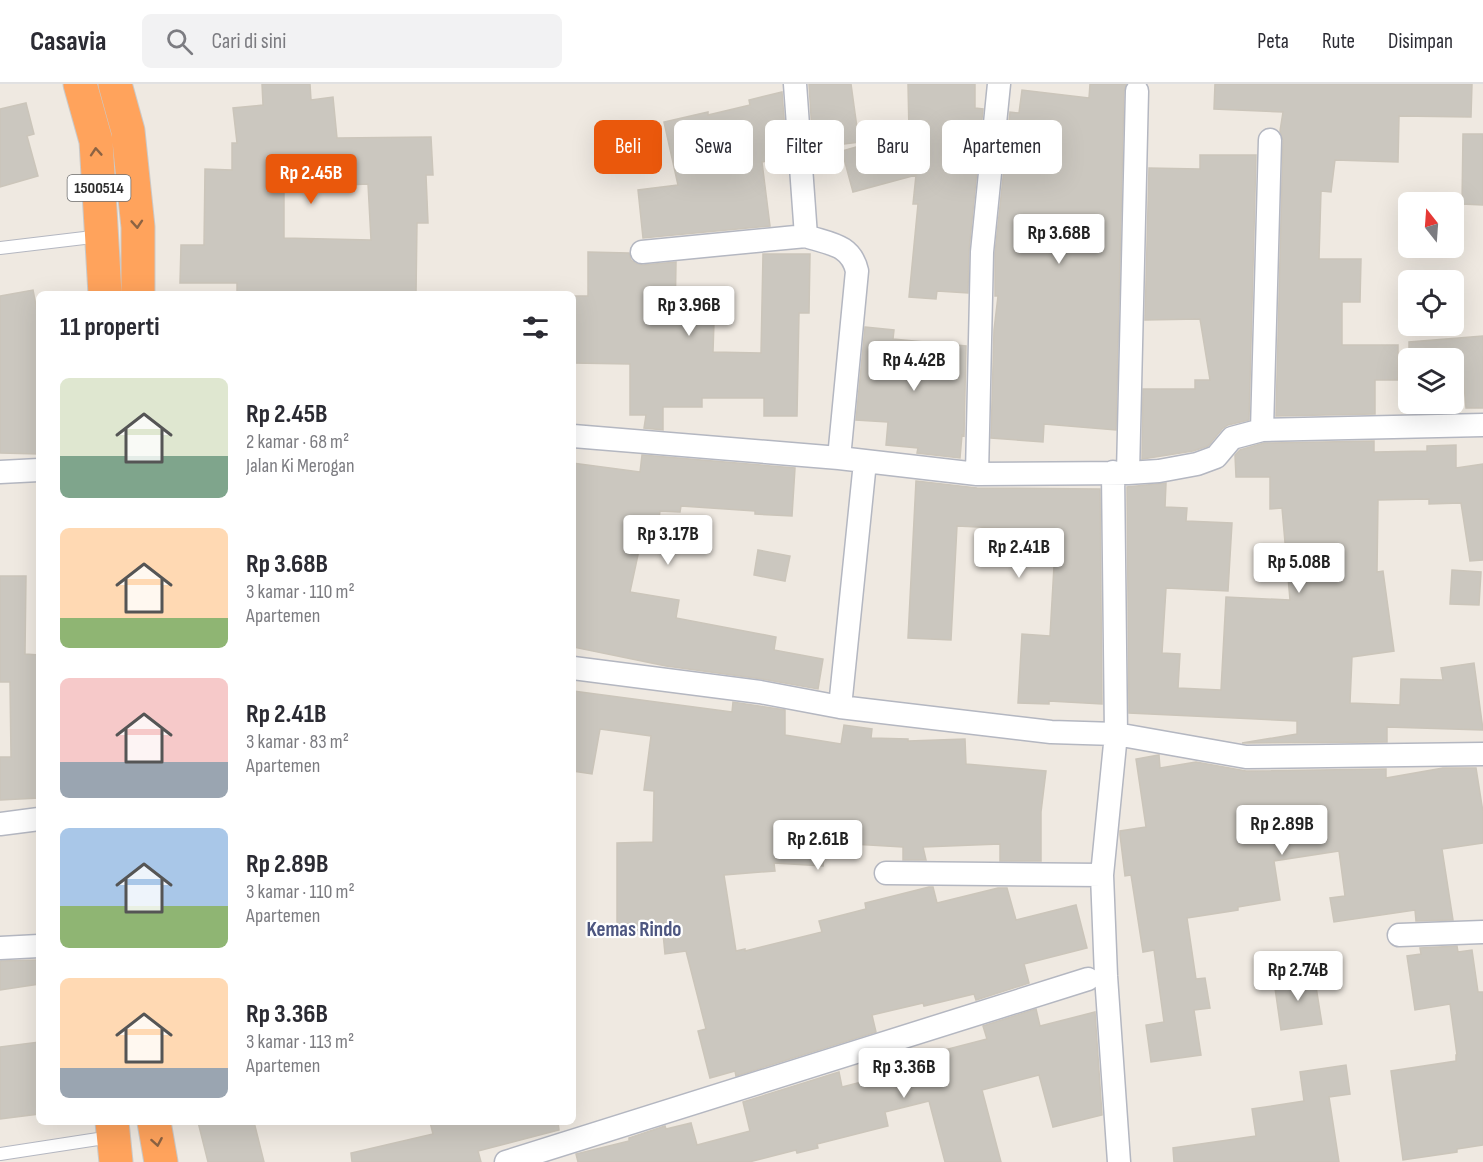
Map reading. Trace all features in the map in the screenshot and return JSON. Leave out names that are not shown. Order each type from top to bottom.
[{"type":"highway","name":"1500514","points":[[80,84],[96,141],[105,291]]},
{"type":"highway","name":"1500514","points":[[115,84],[129,142],[138,227],[138,291]]},
{"type":"highway","points":[[155,1125],[161,1162]]},
{"type":"street","points":[[795,84],[806,236]]},
{"type":"street","points":[[977,474],[982,252],[999,84]]},
{"type":"street","points":[[1119,1162],[1101,875],[1116,734],[1121,473],[1137,91]]},
{"type":"street","points":[[1262,430],[1270,140]]},
{"type":"street","points":[[642,252],[806,236],[844,248],[855,261],[857,271],[839,458]]},
{"type":"street","points":[[576,436],[839,458],[977,474],[1121,473],[1159,471],[1197,464],[1216,457],[1232,438],[1262,430],[1483,425]]},
{"type":"street","points":[[840,707],[865,462]]},
{"type":"street","points":[[0,472],[36,470]]},
{"type":"street","points":[[576,668],[760,692],[840,707],[1051,732],[1116,734],[1246,757],[1483,754]]},
{"type":"street","points":[[0,824],[36,819]]},
{"type":"street","points":[[886,873],[1101,875]]},
{"type":"street","points":[[1399,934],[1483,932]]},
{"type":"street","points":[[0,948],[36,946]]},
{"type":"street","points":[[506,1162],[1088,979]]},
{"type":"lane","points":[[0,248],[103,236]]},
{"type":"lane","points":[[0,1154],[113,1140]]},
{"type":"building","points":[[262,84],[310,84],[311,100],[333,97],[337,138],[431,137],[433,175],[426,175],[428,223],[417,223],[416,291],[237,291],[237,283],[180,283],[181,245],[204,245],[205,169],[232,170],[232,143],[237,143],[233,108],[263,105]],"holes":[[[368,184],[371,240],[284,238],[284,188]]]},
{"type":"building","points":[[809,84],[851,84],[856,120],[856,142],[844,144],[844,120],[811,120]]},
{"type":"building","points":[[908,84],[975,84],[975,108],[983,109],[982,120],[942,120],[942,174],[977,174],[969,251],[968,293],[937,291],[936,299],[909,297],[918,204],[913,204],[916,175],[853,192],[844,150],[856,147],[856,174],[930,174],[930,120],[909,120]]},
{"type":"building","points":[[1090,84],[1126,84],[1116,430],[1044,424],[1043,442],[991,438],[994,330],[998,296],[995,296],[995,253],[1003,174],[1062,174],[1062,120],[1009,120],[1010,112],[1019,113],[1022,90],[1089,98]]},
{"type":"building","points":[[1215,84],[1472,84],[1471,117],[1399,116],[1398,162],[1335,160],[1331,192],[1321,191],[1319,259],[1361,259],[1360,302],[1342,302],[1342,345],[1398,345],[1398,380],[1375,380],[1375,414],[1276,416],[1283,140],[1280,131],[1283,112],[1214,109]]},
{"type":"building","points":[[782,92],[784,120],[765,120],[765,161],[762,162],[770,226],[643,238],[638,190],[678,185],[676,174],[753,174],[753,120],[674,120],[674,167],[664,122],[708,112],[708,115],[750,105],[749,100]]},
{"type":"building","points":[[26,103],[34,134],[27,136],[38,176],[0,187],[0,109]]},
{"type":"building","points":[[1463,134],[1483,134],[1483,205],[1464,204],[1464,192],[1462,192]]},
{"type":"building","points":[[1200,155],[1256,155],[1249,420],[1228,425],[1208,446],[1193,451],[1142,459],[1143,389],[1195,389],[1195,380],[1210,380],[1200,319],[1145,320],[1149,168],[1200,169]]},
{"type":"building","points":[[588,252],[629,253],[631,260],[643,265],[676,262],[675,322],[714,322],[713,352],[761,353],[763,254],[810,254],[809,313],[799,313],[797,416],[764,416],[764,398],[702,398],[702,407],[663,407],[663,430],[644,428],[646,415],[630,415],[630,364],[576,363],[576,296],[588,296]]},
{"type":"building","points":[[33,290],[36,306],[36,454],[0,453],[0,296]]},
{"type":"building","points":[[865,327],[894,330],[893,339],[966,346],[964,436],[962,435],[960,458],[917,453],[918,448],[886,445],[888,422],[856,420]]},
{"type":"building","points":[[1483,336],[1483,408],[1466,408],[1464,348],[1409,348],[1409,342]]},
{"type":"building","points":[[1374,441],[1374,452],[1427,451],[1427,446],[1456,445],[1456,468],[1483,464],[1483,560],[1470,561],[1461,503],[1429,504],[1429,499],[1378,500],[1377,572],[1383,571],[1394,651],[1352,657],[1350,703],[1400,705],[1401,679],[1443,680],[1441,668],[1474,663],[1483,730],[1387,727],[1387,742],[1242,743],[1297,734],[1297,721],[1129,713],[1127,487],[1166,483],[1165,507],[1187,508],[1186,521],[1232,523],[1228,591],[1166,588],[1162,653],[1180,654],[1178,688],[1221,690],[1226,597],[1290,600],[1282,508],[1270,509],[1270,477],[1236,477],[1235,455],[1240,450],[1264,443]]},
{"type":"building","points":[[642,455],[795,468],[792,516],[681,506],[680,512],[660,511],[655,552],[639,550],[630,592],[679,600],[676,618],[776,637],[774,650],[823,659],[818,689],[666,666],[576,648],[576,463],[640,472]]},
{"type":"building","points":[[916,481],[977,488],[1100,489],[1102,704],[1049,701],[1049,704],[1018,703],[1022,634],[1050,636],[1056,531],[957,526],[951,640],[908,638]]},
{"type":"building","points":[[758,550],[790,556],[785,581],[754,575]]},
{"type":"building","points":[[1452,570],[1481,572],[1479,605],[1450,604]]},
{"type":"building","points":[[0,576],[26,576],[25,654],[36,655],[36,798],[0,800],[0,757],[11,757],[10,682],[0,682]]},
{"type":"building","points":[[576,691],[732,712],[733,702],[785,710],[785,735],[841,744],[844,725],[872,729],[871,738],[908,739],[908,741],[965,739],[966,764],[1046,771],[1041,812],[1041,861],[1000,861],[1000,844],[923,847],[926,860],[903,860],[903,847],[852,844],[852,857],[824,857],[823,866],[774,863],[775,871],[724,875],[736,951],[745,949],[745,951],[822,932],[819,921],[866,909],[865,903],[929,887],[933,887],[937,903],[998,888],[1007,888],[1016,920],[1076,905],[1087,948],[1024,964],[1029,983],[976,1000],[974,994],[872,1015],[876,1032],[736,1076],[735,1071],[710,1078],[698,1031],[706,1029],[686,951],[665,954],[663,933],[617,935],[617,843],[653,842],[654,791],[644,790],[651,736],[600,729],[592,774],[576,771]]},
{"type":"building","points":[[1159,755],[1160,768],[1196,762],[1246,771],[1386,769],[1386,778],[1443,768],[1476,768],[1483,812],[1483,843],[1442,849],[1453,920],[1416,921],[1415,910],[1334,922],[1330,898],[1345,896],[1339,851],[1274,861],[1280,900],[1238,907],[1238,910],[1187,918],[1196,979],[1205,978],[1210,1008],[1194,1010],[1201,1055],[1151,1062],[1146,1025],[1164,1022],[1154,950],[1143,952],[1131,875],[1125,876],[1120,831],[1146,827],[1136,759]]},
{"type":"building","points":[[1457,946],[1458,952],[1472,950],[1478,992],[1483,992],[1483,1145],[1457,1149],[1457,1152],[1403,1160],[1391,1071],[1456,1061],[1457,1055],[1450,1004],[1415,1010],[1407,956],[1421,954],[1420,948]]},
{"type":"building","points":[[36,960],[36,984],[0,990],[0,961]]},
{"type":"building","points":[[1314,974],[1322,1024],[1281,1030],[1274,981]]},
{"type":"building","points":[[1036,1009],[1040,1026],[1095,1012],[1102,1115],[1053,1127],[1039,1075],[982,1090],[1001,1162],[945,1162],[929,1101],[885,1112],[888,1126],[817,1144],[818,1148],[797,1153],[796,1150],[749,1162],[578,1162],[576,1154],[629,1141],[629,1138],[665,1126],[666,1129],[691,1123],[697,1145],[750,1131],[743,1102],[839,1072],[842,1087],[893,1074],[890,1064],[987,1039],[983,1026]]},
{"type":"building","points":[[36,1042],[36,1114],[0,1119],[0,1047]]},
{"type":"building","points":[[1346,1065],[1350,1094],[1329,1097],[1339,1162],[1174,1162],[1173,1148],[1256,1136],[1252,1109],[1304,1101],[1300,1072]]},
{"type":"building","points":[[199,1125],[255,1125],[264,1162],[208,1162]]},
{"type":"building","points":[[431,1125],[558,1125],[559,1130],[478,1151],[481,1162],[352,1162],[351,1153],[433,1134]]},
{"type":"district","name":"Kemas Rindo","points":[[634,929]]}]
